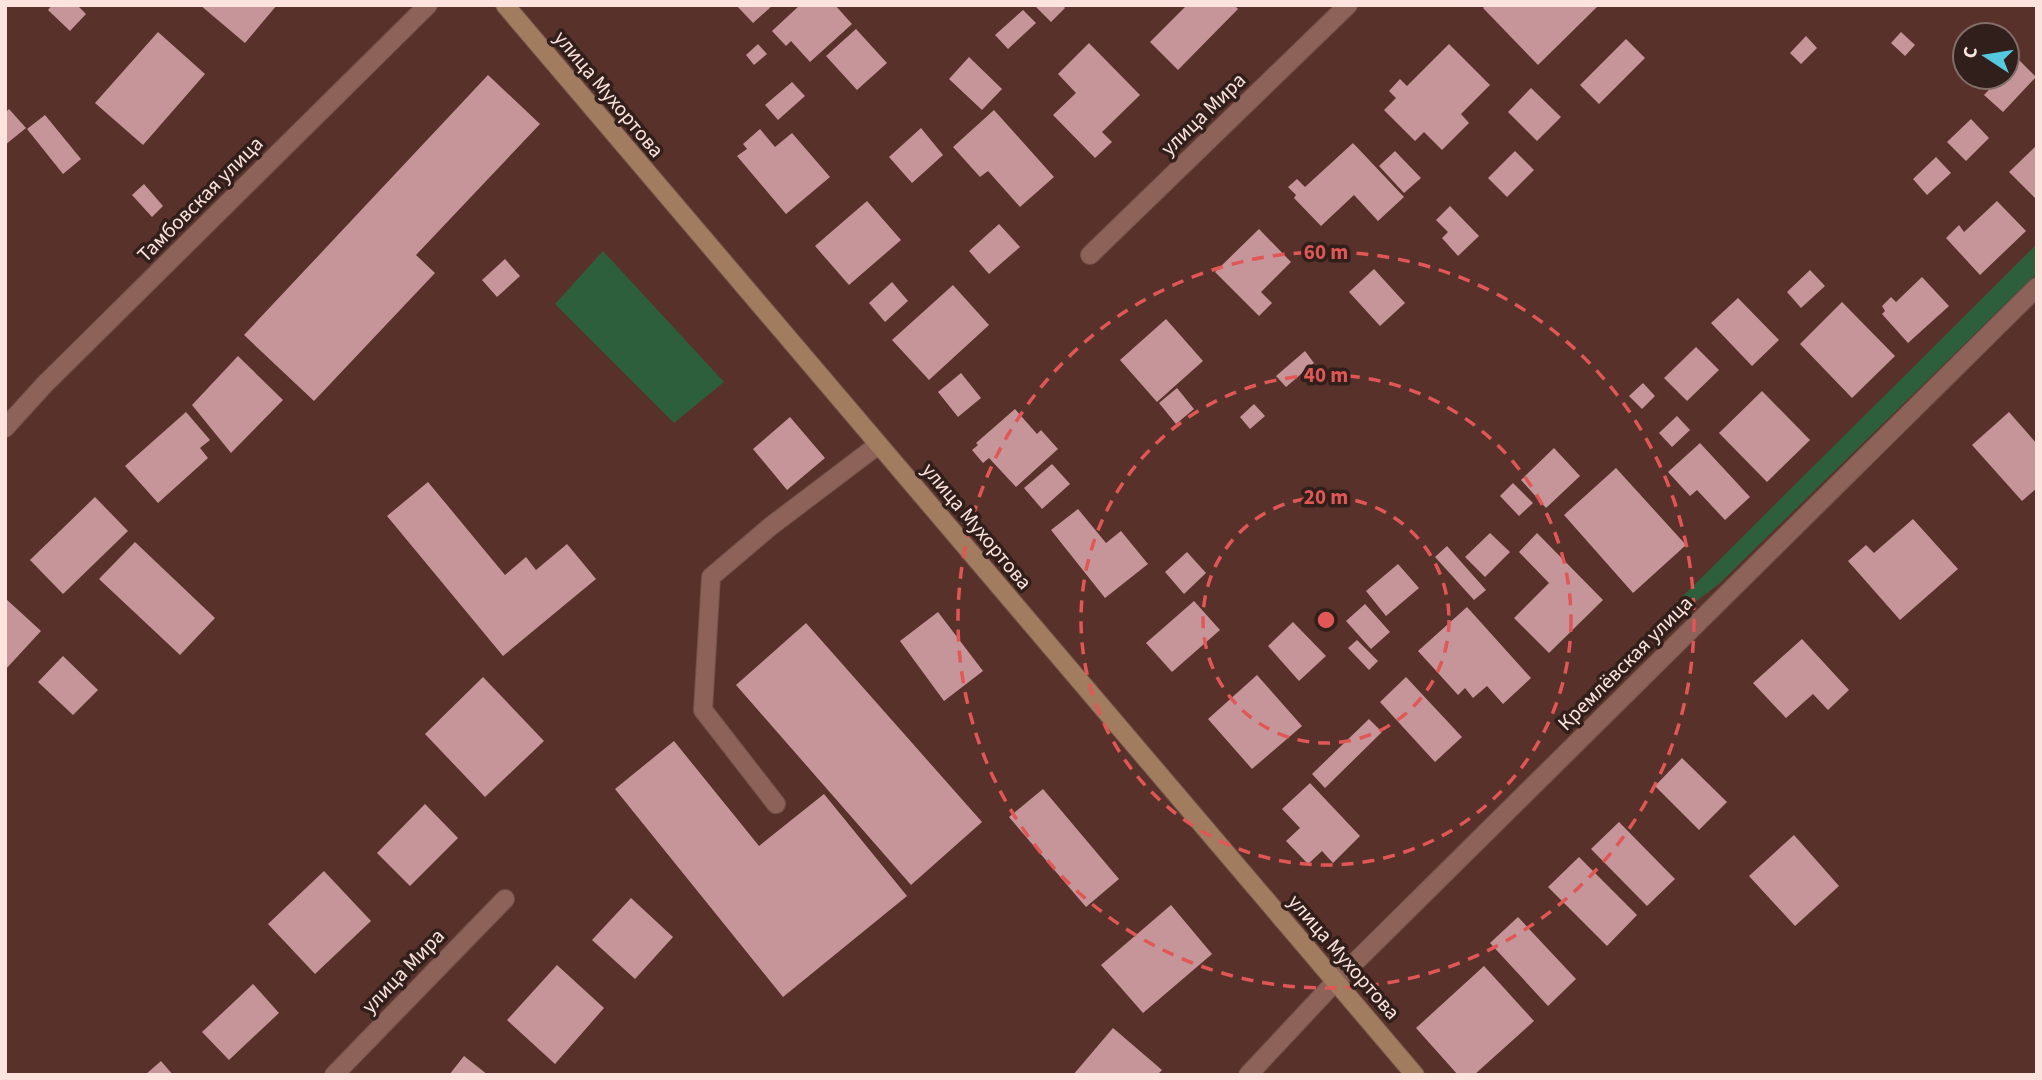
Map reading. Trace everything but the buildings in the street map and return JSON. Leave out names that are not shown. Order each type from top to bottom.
[{"type":"street","name":"Тамбовская улица","points":[[5,428],[44,385],[428,5]]},
{"type":"street","name":"улица Мухортова","points":[[505,5],[1415,1075]]},
{"type":"street","name":"улица Мира","points":[[1090,255],[1348,5]]},
{"type":"street","name":"Кремлёвская улица","points":[[1248,1075],[1335,982],[2037,287]]},
{"type":"street","points":[[776,804],[703,710],[711,577],[771,526],[878,445]]},
{"type":"street","name":"улица Мира","points":[[334,1075],[505,899]]},
{"type":"green space","points":[[2037,244],[2037,273],[1719,584],[1679,614],[1672,607]]},
{"type":"green space","points":[[603,251],[724,382],[674,423],[555,304]]}]
